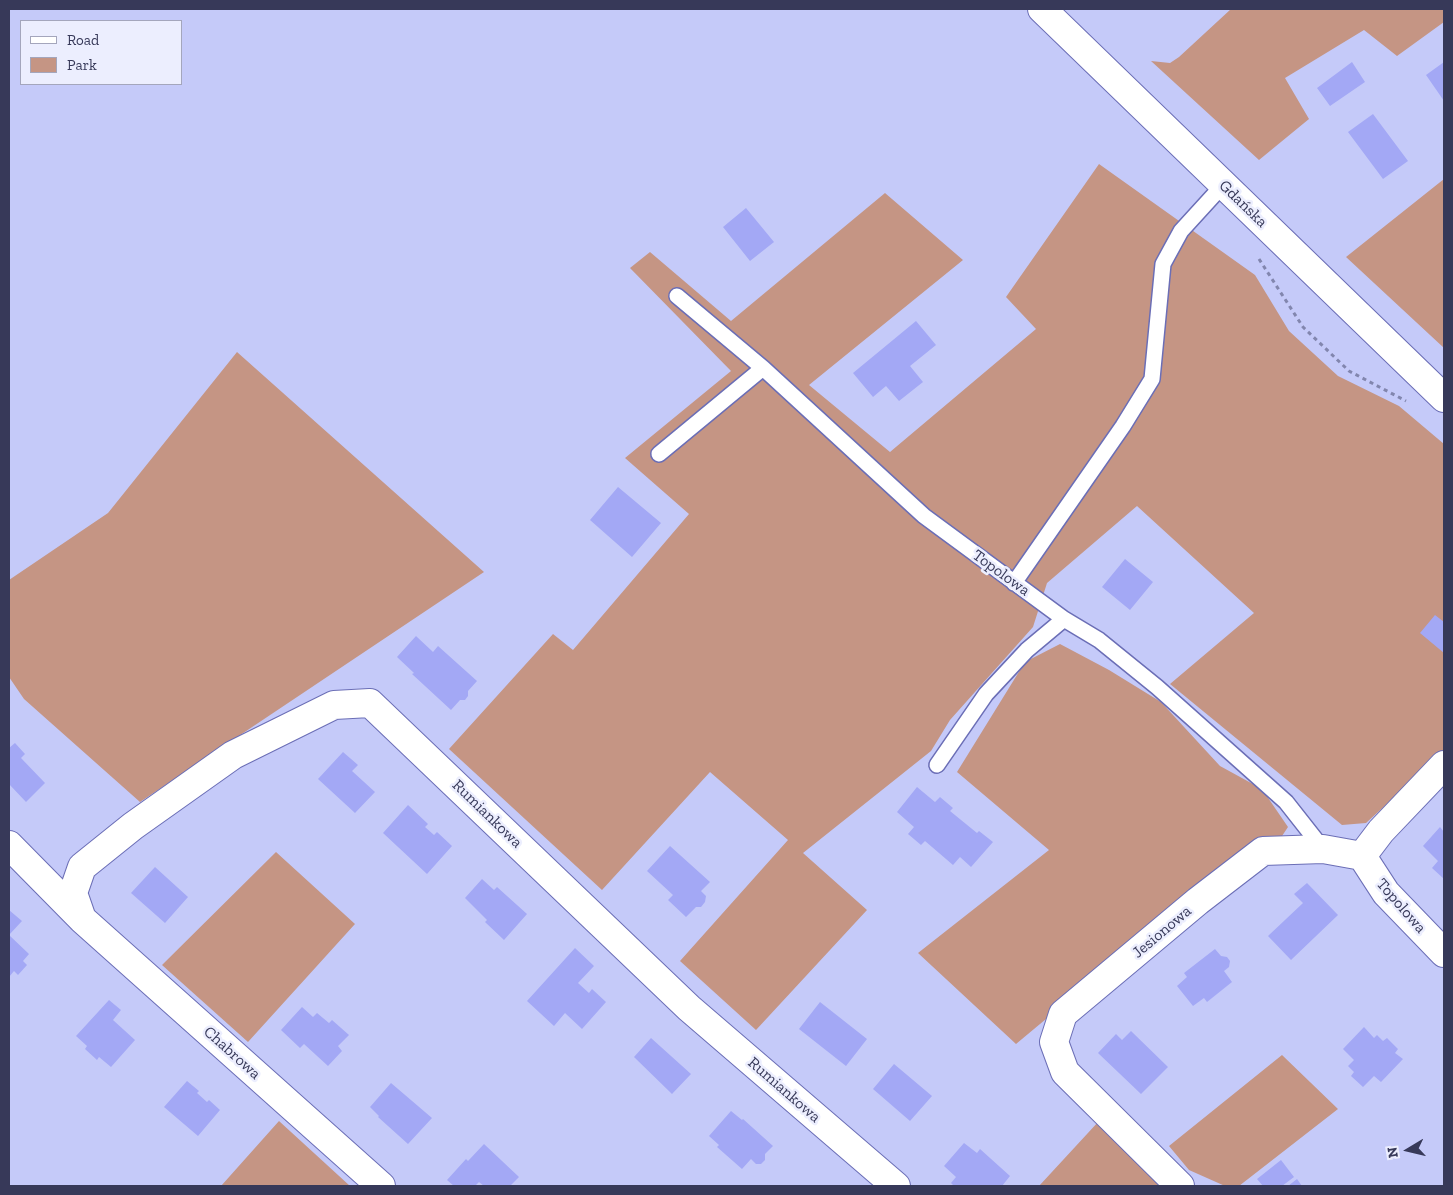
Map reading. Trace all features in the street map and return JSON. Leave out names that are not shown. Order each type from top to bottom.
[{"type":"street","name":"Gdańska","points":[[1043,9],[1444,398]]},
{"type":"street","name":"Rumiankowa","points":[[82,919],[73,893],[82,867],[133,826],[242,750],[334,705],[370,703],[689,1008],[896,1186]]},
{"type":"street","points":[[1362,856],[1381,832],[1444,765]]},
{"type":"street","name":"Chabrowa","points":[[9,845],[82,919],[381,1186]]},
{"type":"street","name":"Jesionowa","points":[[1180,1186],[1065,1072],[1054,1042],[1063,1014],[1198,901],[1263,852],[1323,849],[1362,856]]},
{"type":"street","name":"Topolowa","points":[[1362,856],[1386,893],[1444,953]]},
{"type":"lane","points":[[1014,583],[1123,426],[1152,379],[1163,264],[1181,231],[1223,185]]},
{"type":"lane","name":"Topolowa","points":[[677,296],[763,368],[924,516],[1064,619],[1100,640],[1172,700],[1286,802],[1323,849]]},
{"type":"lane","points":[[659,454],[763,368]]},
{"type":"lane","points":[[937,765],[986,694],[1028,650],[1064,619]]},
{"type":"path","points":[[1256,254],[1303,327],[1349,371],[1406,401]]},
{"type":"green space","points":[[1231,9],[1444,9],[1444,22],[1397,56],[1364,30],[1285,78],[1309,119],[1259,160],[1151,61],[1170,63]]},
{"type":"green space","points":[[1099,164],[1255,275],[1289,331],[1338,376],[1399,406],[1444,444],[1444,752],[1366,823],[1342,825],[1170,684],[1254,613],[1137,506],[1047,583],[1033,627],[950,720],[931,751],[803,853],[867,910],[756,1030],[680,961],[788,840],[710,772],[602,890],[449,749],[553,634],[573,650],[689,514],[625,458],[731,371],[630,268],[650,252],[731,321],[885,193],[963,260],[809,385],[890,452],[1036,329],[1006,297]]},
{"type":"green space","points":[[1444,179],[1444,348],[1346,257]]},
{"type":"green space","points":[[237,352],[484,572],[140,802],[24,699],[9,677],[9,580],[108,513]]},
{"type":"green space","points":[[1060,644],[1109,670],[1161,702],[1220,766],[1262,789],[1288,827],[1278,842],[1256,844],[1016,1044],[918,953],[1049,850],[957,772],[1025,662]]},
{"type":"green space","points":[[276,852],[355,924],[248,1042],[162,965]]},
{"type":"green space","points":[[1282,1055],[1338,1109],[1239,1186],[1225,1186],[1189,1170],[1169,1146]]},
{"type":"green space","points":[[279,1121],[350,1186],[221,1186]]},
{"type":"green space","points":[[1099,1121],[1166,1186],[1039,1186]]},
{"type":"building","points":[[1352,62],[1365,82],[1330,106],[1317,88]]},
{"type":"building","points":[[1444,62],[1444,101],[1426,75]]},
{"type":"building","points":[[1373,114],[1408,161],[1383,179],[1348,132]]},
{"type":"building","points":[[746,208],[774,242],[750,261],[723,227]]},
{"type":"building","points":[[916,321],[936,345],[910,366],[923,382],[899,401],[886,386],[873,397],[853,373]]},
{"type":"building","points":[[618,487],[661,523],[632,557],[590,520]]},
{"type":"building","points":[[1125,559],[1153,582],[1130,610],[1102,587]]},
{"type":"building","points":[[1435,615],[1444,622],[1444,653],[1420,633]]},
{"type":"building","points":[[416,636],[433,652],[438,646],[477,681],[468,691],[468,696],[465,700],[460,700],[451,710],[412,674],[414,673],[397,657]]},
{"type":"building","points":[[15,743],[25,754],[21,758],[45,783],[26,802],[9,784],[9,748]]},
{"type":"building","points":[[343,752],[358,765],[352,771],[375,792],[355,813],[318,779]]},
{"type":"building","points":[[917,787],[935,802],[940,797],[953,808],[950,811],[977,833],[979,831],[993,842],[971,867],[960,857],[953,865],[925,841],[921,845],[908,834],[914,827],[897,812]]},
{"type":"building","points":[[408,805],[428,824],[425,827],[434,835],[437,832],[452,846],[427,874],[383,833]]},
{"type":"building","points":[[1440,827],[1444,832],[1444,879],[1432,868],[1438,861],[1423,846]]},
{"type":"building","points":[[670,846],[710,882],[701,891],[706,896],[705,902],[701,907],[696,907],[686,917],[668,900],[673,895],[647,871]]},
{"type":"building","points":[[155,867],[188,897],[165,923],[131,893]]},
{"type":"building","points":[[482,879],[494,890],[497,887],[527,914],[504,940],[485,922],[487,920],[465,898]]},
{"type":"building","points":[[1307,883],[1338,915],[1291,960],[1268,936],[1303,903],[1294,894]]},
{"type":"building","points":[[9,910],[22,921],[9,935]]},
{"type":"building","points":[[9,935],[29,954],[23,961],[27,965],[18,975],[14,971],[9,977]]},
{"type":"building","points":[[575,948],[594,966],[578,983],[589,993],[592,989],[606,1002],[582,1029],[565,1013],[554,1026],[527,1001]]},
{"type":"building","points":[[1215,949],[1221,956],[1227,957],[1230,961],[1229,967],[1224,971],[1232,982],[1207,1002],[1204,998],[1193,1006],[1177,986],[1187,977],[1184,973]]},
{"type":"building","points":[[109,1000],[121,1010],[113,1020],[135,1040],[111,1067],[99,1057],[97,1060],[85,1049],[87,1046],[76,1036]]},
{"type":"building","points":[[820,1002],[867,1039],[846,1066],[799,1029]]},
{"type":"building","points":[[302,1007],[313,1017],[317,1013],[329,1023],[332,1020],[349,1035],[338,1046],[342,1051],[328,1066],[304,1044],[300,1048],[281,1030]]},
{"type":"building","points":[[1364,1027],[1374,1038],[1377,1035],[1383,1041],[1387,1038],[1398,1049],[1395,1053],[1403,1059],[1381,1082],[1374,1076],[1363,1087],[1351,1076],[1354,1072],[1348,1066],[1354,1060],[1343,1049]]},
{"type":"building","points":[[1131,1031],[1168,1067],[1141,1094],[1098,1053],[1116,1034],[1122,1040]]},
{"type":"building","points":[[651,1038],[691,1074],[672,1094],[634,1057]]},
{"type":"building","points":[[894,1064],[932,1096],[910,1121],[873,1089]]},
{"type":"building","points":[[187,1081],[199,1091],[197,1093],[207,1102],[209,1100],[220,1110],[198,1136],[164,1107]]},
{"type":"building","points":[[391,1083],[432,1118],[408,1144],[378,1117],[370,1107]]},
{"type":"building","points":[[731,1111],[743,1119],[773,1146],[765,1154],[765,1160],[761,1164],[756,1164],[751,1159],[742,1169],[717,1147],[719,1145],[709,1136]]},
{"type":"building","points":[[964,1143],[977,1153],[980,1149],[1010,1176],[1002,1186],[954,1186],[951,1183],[956,1177],[944,1166]]},
{"type":"building","points":[[484,1144],[519,1177],[510,1186],[484,1186],[479,1182],[475,1186],[454,1186],[447,1180],[466,1159],[468,1161]]},
{"type":"building","points":[[1281,1160],[1294,1177],[1282,1186],[1263,1186],[1257,1179]]},
{"type":"building","points":[[1297,1179],[1302,1186],[1288,1186]]}]
